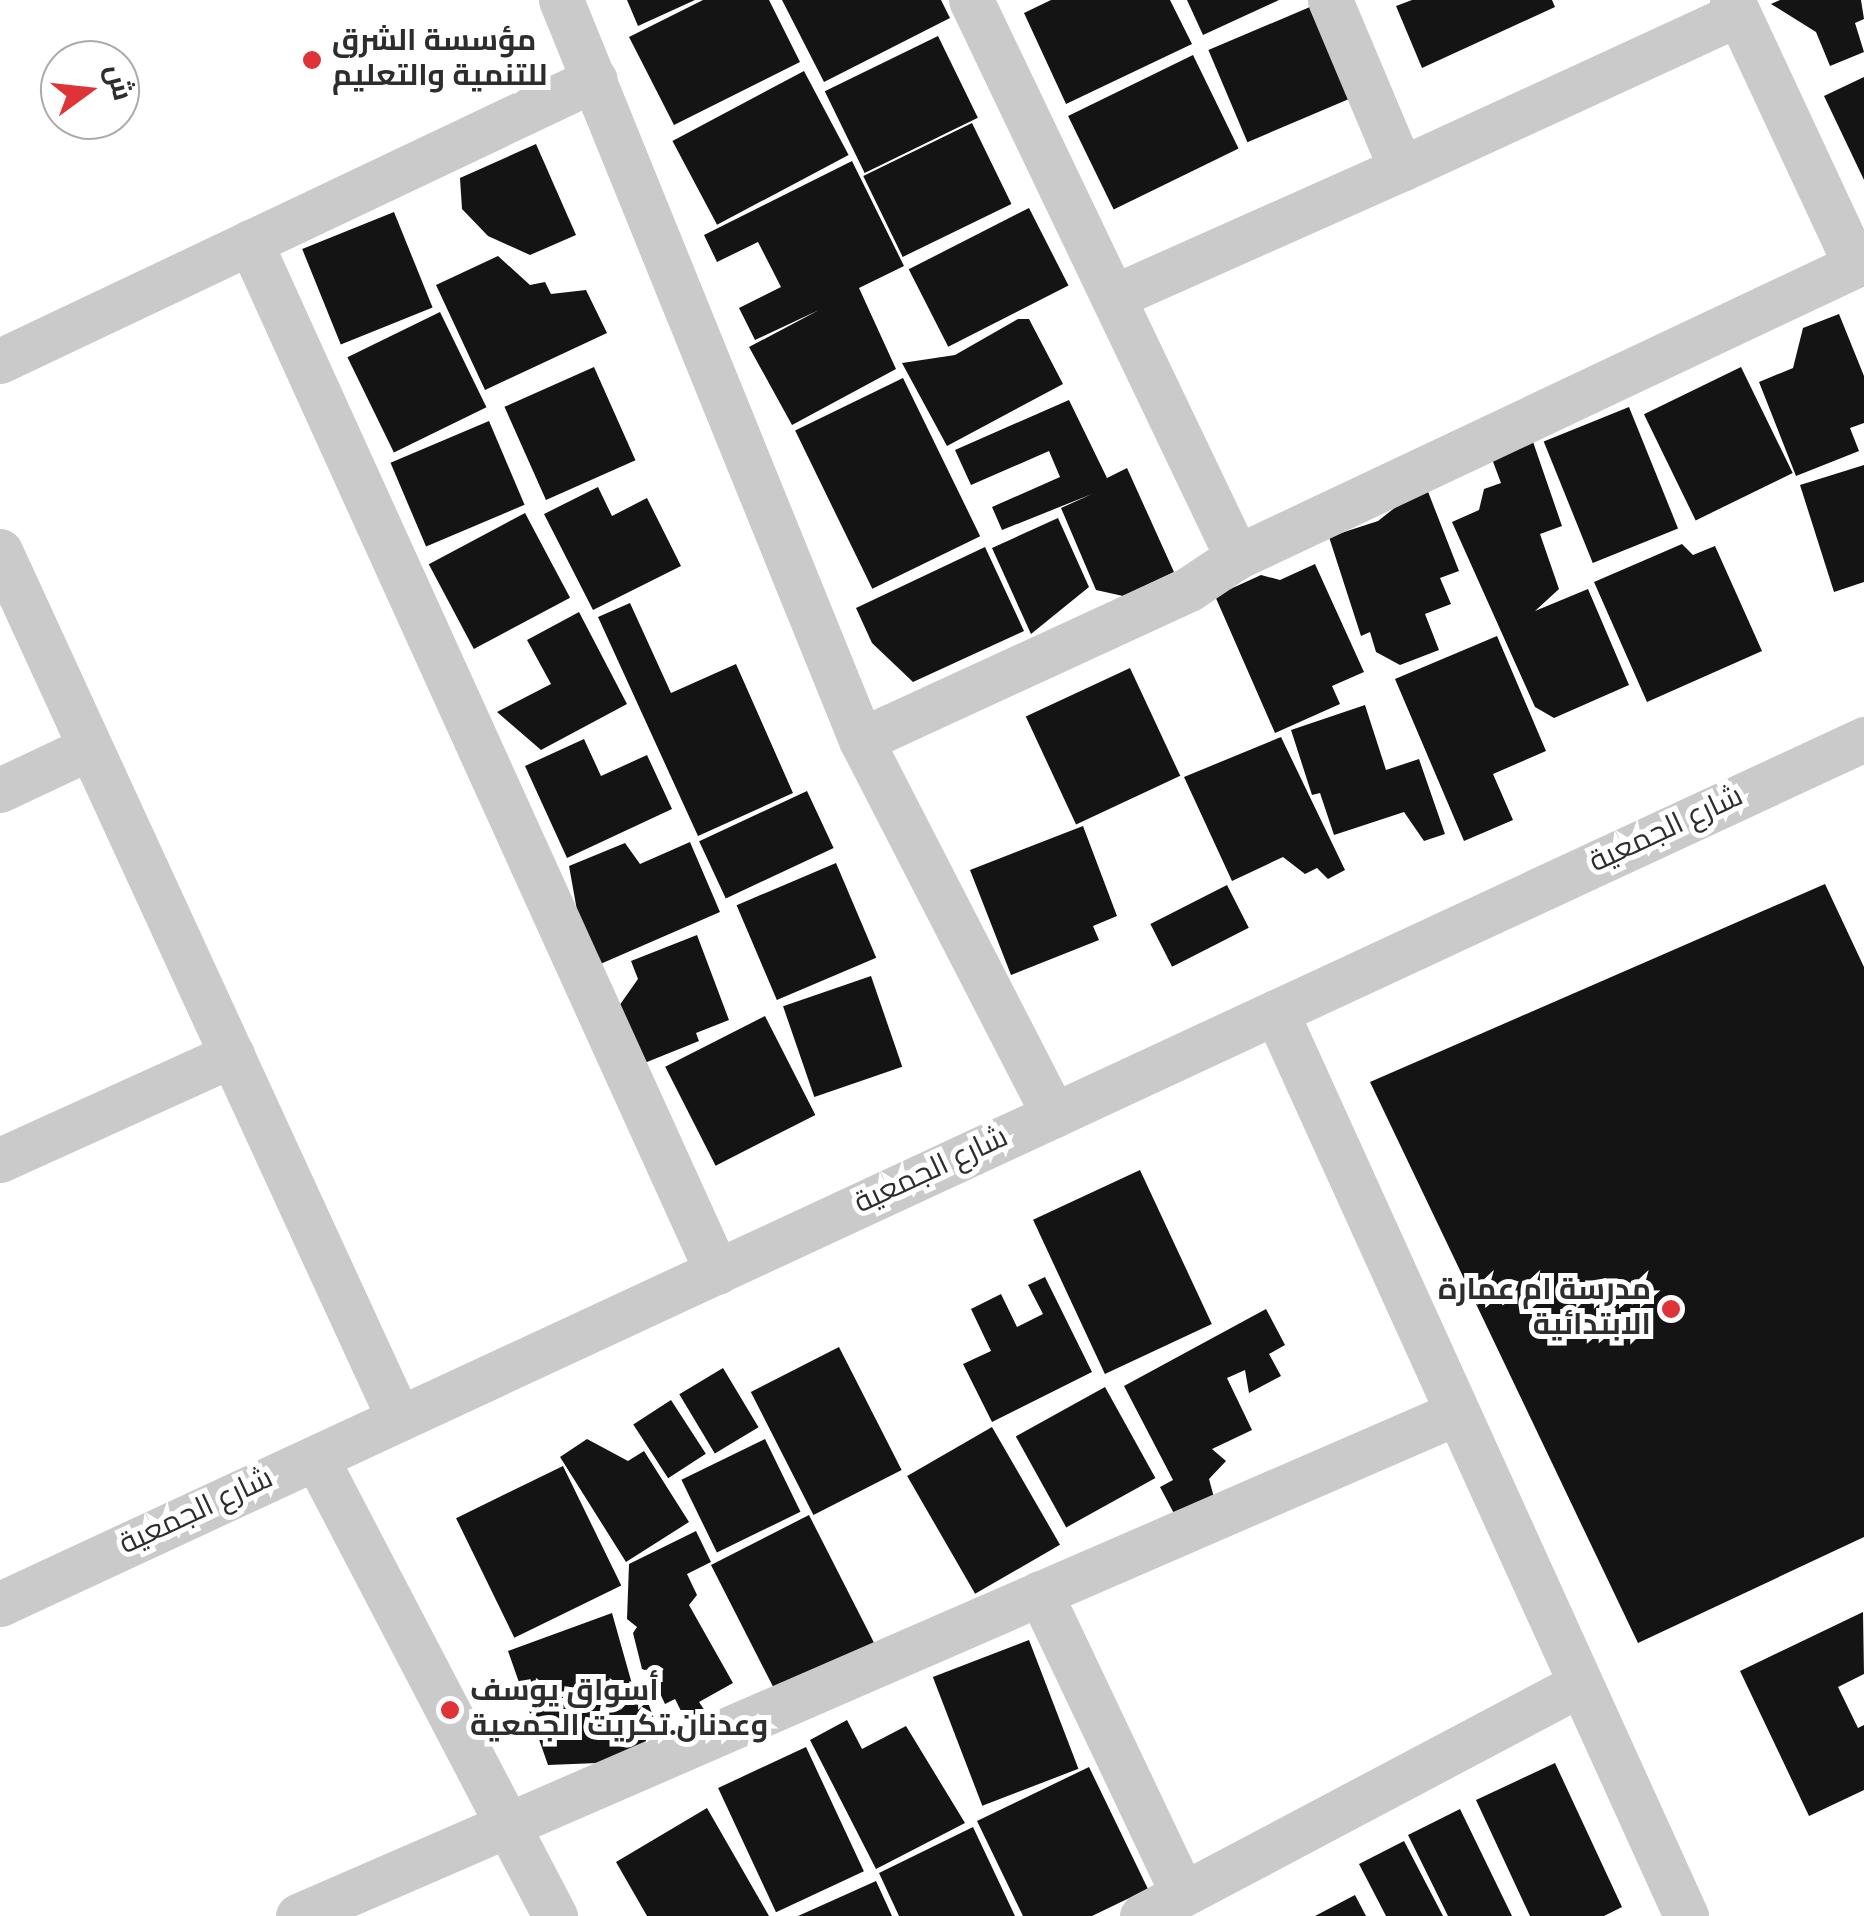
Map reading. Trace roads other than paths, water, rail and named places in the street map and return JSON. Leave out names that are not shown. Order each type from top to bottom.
[{"type":"street","points":[[560,0],[861,740],[1054,1116]]},
{"type":"street","points":[[971,0],[1237,557]]},
{"type":"street","points":[[1330,0],[1402,169]]},
{"type":"street","points":[[861,740],[1190,589],[1237,557],[1860,262],[1735,7],[1402,169],[1113,297]]},
{"type":"street","points":[[0,361],[595,79]]},
{"type":"street","points":[[250,242],[717,1272]]},
{"type":"street","points":[[0,551],[399,1419]]},
{"type":"street","name":"شارع الجمعية","points":[[0,1604],[1864,739]]},
{"type":"street","points":[[0,790],[89,748]]},
{"type":"street","points":[[1276,1012],[1578,1686],[1686,1916]]},
{"type":"street","points":[[0,1160],[232,1056]]},
{"type":"street","points":[[298,1916],[1456,1413]]},
{"type":"street","points":[[316,1458],[555,1916]]},
{"type":"street","points":[[1040,1593],[1183,1894]]},
{"type":"street","points":[[1142,1916],[1578,1686]]},
{"type":"place","name":"مؤسسة الشرق للتنمية والتعليم","points":[[312,60]]},
{"type":"place","name":"مدرسة ام عمارة الابتدائية","points":[[1671,1309]]},
{"type":"place","name":"أسواق يوسف وعدنان.تكريت الجمعية","points":[[450,1710]]}]
